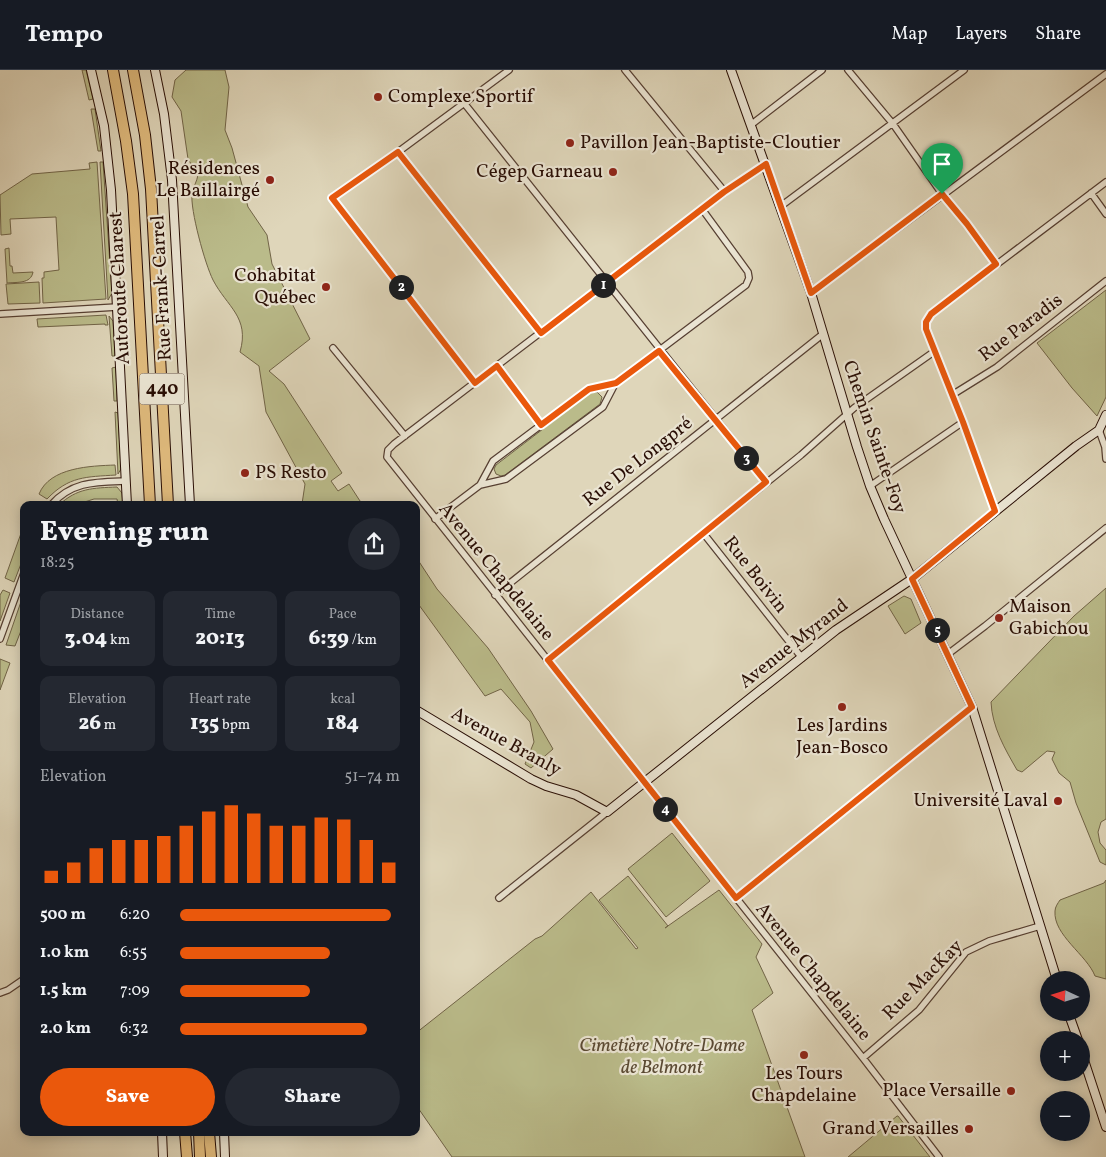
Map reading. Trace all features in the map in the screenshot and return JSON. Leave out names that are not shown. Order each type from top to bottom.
[{"type":"highway","name":"Autoroute Charest","points":[[113,70],[125,132],[133,194],[150,501]]},
{"type":"highway","name":"Autoroute Charest","points":[[132,70],[145,135],[151,189],[168,501]]},
{"type":"highway","points":[[180,1136],[181,1157]]},
{"type":"highway","points":[[186,1136],[187,1157]]},
{"type":"highway","points":[[199,1136],[200,1157]]},
{"type":"highway","points":[[209,1136],[211,1157]]},
{"type":"street","points":[[92,70],[104,126],[108,164],[127,501]]},
{"type":"street","name":"Rue Frank-Carrel","points":[[155,70],[166,131],[172,180],[190,501]]},
{"type":"street","points":[[475,383],[332,198],[509,70]]},
{"type":"street","points":[[625,70],[724,192]]},
{"type":"street","name":"Chemin Sainte-Foy","points":[[731,70],[752,124],[811,293],[870,486],[972,707],[1054,971]]},
{"type":"street","points":[[752,124],[822,70]]},
{"type":"street","points":[[848,70],[893,124],[942,194],[996,264]]},
{"type":"street","points":[[781,206],[964,70]]},
{"type":"street","points":[[811,293],[1106,74]]},
{"type":"street","points":[[464,103],[659,351],[766,482]]},
{"type":"street","points":[[398,152],[541,333]]},
{"type":"street","points":[[333,348],[405,436],[724,192],[766,164]]},
{"type":"street","points":[[995,511],[963,422],[926,329],[926,322],[931,314],[1106,182]]},
{"type":"street","points":[[1091,193],[1106,214]]},
{"type":"street","points":[[480,485],[506,479],[603,406],[616,383],[746,285],[748,272],[702,210]]},
{"type":"street","name":"Rue Paradis","points":[[952,395],[997,366],[1106,281]]},
{"type":"street","points":[[0,314],[117,307]]},
{"type":"street","name":"Rue De Longpré","points":[[495,595],[823,334]]},
{"type":"street","points":[[548,660],[801,455],[854,408],[935,351]]},
{"type":"street","points":[[497,366],[541,425]]},
{"type":"street","points":[[435,519],[480,485],[494,461],[541,425],[589,389],[616,383]]},
{"type":"street","points":[[1106,415],[1099,430],[1104,438],[1106,459]]},
{"type":"street","points":[[870,486],[963,422]]},
{"type":"street","name":"Avenue Myrand","points":[[499,898],[836,630],[912,579],[1076,446],[1099,430]]},
{"type":"street","name":"Avenue Chapdelaine","points":[[405,436],[391,446],[387,452],[388,460],[863,1058],[939,1157]]},
{"type":"street","points":[[55,501],[60,495],[72,488],[94,482],[126,481]]},
{"type":"street","points":[[948,654],[1106,528]]},
{"type":"street","name":"Rue Boivin","points":[[704,534],[802,658]]},
{"type":"street","points":[[0,639],[20,584]]},
{"type":"street","points":[[736,898],[972,707]]},
{"type":"street","name":"Avenue Branly","points":[[420,712],[546,786],[576,795],[607,812]]},
{"type":"street","name":"Rue MacKay","points":[[863,1058],[919,1010],[966,952],[989,941],[1040,926]]},
{"type":"street","points":[[0,993],[20,982]]},
{"type":"street","points":[[1090,1076],[1104,1114],[1106,1127]]},
{"type":"street","points":[[162,1136],[163,1157]]},
{"type":"street","points":[[224,1136],[225,1157]]},
{"type":"green space","points":[[82,70],[86,70],[93,99],[89,100]]},
{"type":"green space","points":[[186,70],[225,70],[229,87],[225,130],[232,148],[248,207],[267,235],[272,264],[310,339],[269,371],[284,384],[342,473],[331,481],[338,491],[349,484],[360,501],[302,501],[305,484],[266,412],[259,366],[240,352],[242,330],[240,321],[213,280],[206,262],[193,212],[192,193],[198,175],[188,159],[181,111],[172,97],[175,80]]},
{"type":"green space","points":[[91,109],[95,109],[101,151],[98,151]]},
{"type":"green space","points":[[97,162],[106,299],[43,303],[42,278],[44,278],[44,272],[59,270],[56,217],[10,219],[11,234],[1,235],[0,195],[32,174],[90,169],[89,163]]},
{"type":"green space","points":[[100,162],[103,162],[112,293],[108,300]]},
{"type":"green space","points":[[9,248],[10,266],[12,266],[13,273],[33,272],[30,279],[7,283],[5,249]]},
{"type":"green space","points":[[39,282],[40,303],[8,304],[6,284]]},
{"type":"green space","points":[[1106,290],[1106,397],[1097,416],[1072,388],[1037,343]]},
{"type":"green space","points":[[106,315],[108,325],[38,327],[37,319]]},
{"type":"green space","points":[[109,316],[113,321],[115,356],[112,356]]},
{"type":"green space","points":[[116,367],[117,401],[114,401],[112,368]]},
{"type":"green space","points":[[597,392],[602,397],[600,404],[505,475],[496,474],[494,469],[496,465],[590,393]]},
{"type":"green space","points":[[115,412],[118,413],[121,469],[118,474]]},
{"type":"green space","points":[[115,465],[116,475],[78,479],[55,491],[47,499],[39,494],[44,485],[62,473],[83,467]]},
{"type":"green space","points":[[117,487],[122,493],[123,501],[117,501],[117,499],[94,499],[88,501],[64,501],[79,492]]},
{"type":"green space","points":[[20,536],[20,566],[14,582],[5,578]]},
{"type":"green space","points":[[420,563],[437,589],[488,648],[531,711],[553,749],[531,768],[525,764],[534,742],[530,722],[501,689],[485,696],[420,607]]},
{"type":"green space","points":[[1106,588],[1106,819],[1101,822],[1098,832],[1100,843],[1106,850],[1106,865],[1100,862],[1076,803],[1070,782],[1059,773],[1052,759],[1055,752],[1047,751],[1022,772],[1017,770],[997,729],[991,702],[1074,616]]},
{"type":"green space","points":[[3,590],[10,593],[0,621],[0,595]]},
{"type":"green space","points":[[904,596],[911,599],[921,623],[905,634],[888,606]]},
{"type":"green space","points":[[20,605],[20,633],[15,646],[6,645]]},
{"type":"green space","points":[[0,659],[10,663],[0,690]]},
{"type":"green space","points":[[672,833],[710,881],[666,917],[628,869]]},
{"type":"green space","name":"Cimetière Notre-Dame de Belmont","points":[[628,876],[668,926],[719,890],[762,944],[756,957],[773,993],[752,1010],[805,1157],[452,1157],[420,1111],[420,1030],[535,939],[542,936],[591,892],[636,949],[638,948],[599,900]]},
{"type":"green space","points":[[1106,880],[1106,979],[1095,976],[1085,960],[1065,937],[1059,928],[1055,911],[1060,900],[1104,883]]},
{"type":"green space","points":[[897,1116],[930,1157],[848,1157]]},
{"type":"place","name":"Complexe Sportif","points":[[378,97]]},
{"type":"place","name":"Pavillon Jean-Baptiste-Cloutier","points":[[570,143]]},
{"type":"place","name":"Cégep Garneau","points":[[613,172]]},
{"type":"place","name":"Résidences Le Baillairgé","points":[[270,180]]},
{"type":"place","name":"Cohabitat Québec","points":[[326,287]]},
{"type":"place","name":"PS Resto","points":[[245,473]]},
{"type":"place","name":"Maison Gabichou","points":[[999,618]]},
{"type":"place","name":"Les Jardins Jean-Bosco","points":[[842,707]]},
{"type":"place","name":"Université Laval","points":[[1058,801]]},
{"type":"place","name":"Les Tours Chapdelaine","points":[[804,1055]]},
{"type":"place","name":"Place Versaille","points":[[1011,1091]]},
{"type":"place","name":"Grand Versailles","points":[[969,1129]]},
{"type":"route","points":[[398,152],[541,333],[724,192],[766,164],[811,293],[942,194],[996,264],[931,314],[926,322],[926,329],[963,422],[995,511],[912,579],[972,707],[736,898],[644,784],[548,660],[766,482],[659,351],[616,383],[589,389],[541,425],[497,366],[475,383],[332,198],[398,152]]}]
